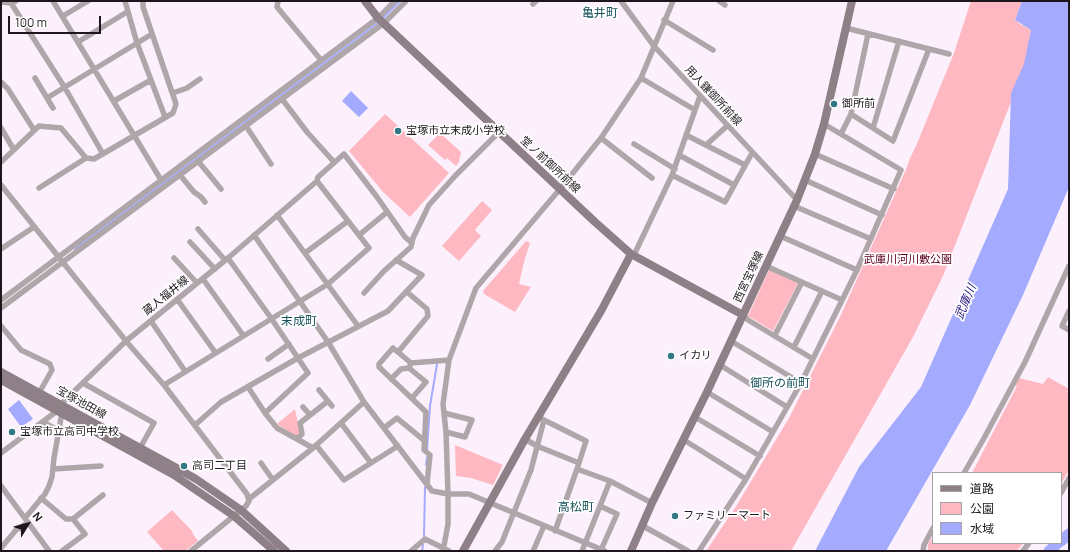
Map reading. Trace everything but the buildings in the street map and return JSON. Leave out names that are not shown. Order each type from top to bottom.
[{"type":"street","points":[[53,1],[162,180]]},
{"type":"street","points":[[63,16],[88,1]]},
{"type":"street","points":[[125,1],[137,43],[165,117]]},
{"type":"street","points":[[39,188],[86,158],[94,159],[173,113],[176,104],[143,7],[143,1]]},
{"type":"street","points":[[278,1],[277,7],[321,60]]},
{"type":"street","name":"堂ノ前御所前線","points":[[365,1],[381,21],[560,189],[632,254],[743,315]]},
{"type":"street","points":[[1,299],[321,60],[381,21],[395,1]]},
{"type":"street","points":[[1,308],[282,99],[406,1]]},
{"type":"street","name":"用人鎌御所前線","points":[[621,1],[654,46],[752,152],[795,203]]},
{"type":"street","points":[[411,551],[425,539],[445,550],[448,524],[448,494],[446,432],[443,404],[449,360],[476,288],[601,138],[641,78],[673,1]]},
{"type":"street","points":[[719,1],[725,5]]},
{"type":"street","name":"西宮宝塚線","points":[[631,551],[652,504],[720,366],[805,180],[824,124],[852,1]]},
{"type":"street","points":[[1,2],[14,2],[103,154]]},
{"type":"street","points":[[78,42],[127,12]]},
{"type":"street","points":[[664,20],[713,50]]},
{"type":"street","points":[[846,28],[949,54]]},
{"type":"street","points":[[47,98],[152,34]]},
{"type":"street","points":[[841,134],[851,114],[868,34]]},
{"type":"street","points":[[873,128],[899,41]]},
{"type":"street","points":[[851,114],[893,141],[929,49]]},
{"type":"street","points":[[35,78],[53,108]]},
{"type":"street","points":[[641,78],[695,110]]},
{"type":"street","points":[[173,93],[187,88],[200,79]]},
{"type":"street","points":[[114,101],[151,80]]},
{"type":"street","points":[[1,82],[8,89],[34,130]]},
{"type":"street","points":[[463,551],[525,439],[541,418],[632,254],[675,169],[700,96]]},
{"type":"street","points":[[282,99],[307,132],[334,162]]},
{"type":"street","points":[[268,100],[272,106]]},
{"type":"street","points":[[699,551],[760,456],[801,383],[857,270],[894,189],[901,170],[824,124]]},
{"type":"street","points":[[1,162],[39,126],[61,128],[86,158]]},
{"type":"street","points":[[246,126],[271,164]]},
{"type":"street","points":[[706,145],[727,126]]},
{"type":"street","points":[[1,128],[14,150]]},
{"type":"street","points":[[364,293],[384,271],[412,247],[413,238],[429,205],[455,176],[500,132]]},
{"type":"street","points":[[686,135],[745,165]]},
{"type":"street","points":[[601,138],[652,178]]},
{"type":"street","points":[[634,144],[675,169]]},
{"type":"street","points":[[672,175],[725,202],[752,152]]},
{"type":"street","name":"蔵人福井線","points":[[1,453],[60,411],[83,383],[126,341],[254,236],[317,181],[318,177],[344,154],[388,212]]},
{"type":"street","points":[[815,154],[894,189]]},
{"type":"street","points":[[679,155],[734,185]]},
{"type":"street","points":[[198,162],[221,189]]},
{"type":"street","points":[[180,175],[194,192],[205,202]]},
{"type":"street","points":[[805,180],[882,215]]},
{"type":"street","points":[[164,385],[215,352],[328,284],[369,248],[317,181]]},
{"type":"street","points":[[1,185],[126,341],[164,385],[247,494],[249,499]]},
{"type":"street","points":[[795,203],[871,239]]},
{"type":"street","points":[[359,235],[388,212],[405,237],[412,243]]},
{"type":"street","points":[[278,215],[358,326]]},
{"type":"street","points":[[305,253],[348,221]]},
{"type":"street","points":[[1,249],[34,227]]},
{"type":"street","points":[[198,229],[226,259],[271,318],[308,373],[265,413]]},
{"type":"street","points":[[254,236],[328,342],[364,402],[432,491],[448,494],[469,494],[603,550],[617,514],[600,506]]},
{"type":"street","points":[[780,236],[857,270]]},
{"type":"street","points":[[190,242],[215,269]]},
{"type":"street","points":[[174,258],[197,283]]},
{"type":"street","points":[[195,425],[221,402],[248,388],[298,358],[388,311],[422,275],[396,260]]},
{"type":"street","points":[[766,266],[842,300]]},
{"type":"street","points":[[965,472],[1025,362],[1069,266]]},
{"type":"street","points":[[203,278],[243,335]]},
{"type":"street","points":[[775,335],[802,282]]},
{"type":"street","points":[[794,346],[822,291]]},
{"type":"street","points":[[398,352],[428,316],[427,309],[407,292]]},
{"type":"street","points":[[178,299],[215,352]]},
{"type":"street","points":[[1069,311],[1062,326],[1069,330]]},
{"type":"street","points":[[743,315],[748,320],[794,346],[813,359]]},
{"type":"street","points":[[151,321],[185,371]]},
{"type":"street","points":[[1,326],[21,350],[50,364],[52,370],[39,393]]},
{"type":"street","points":[[731,341],[801,383]]},
{"type":"street","points":[[268,359],[289,344]]},
{"type":"street","points":[[412,398],[426,382],[394,348],[379,364],[379,367],[426,412],[424,450],[430,455],[427,484]]},
{"type":"street","points":[[391,379],[401,369],[410,365],[449,360]]},
{"type":"street","points":[[720,366],[787,408]]},
{"type":"street","name":"宝塚池田線","points":[[1,372],[39,393],[60,411],[140,448],[196,480],[286,551]]},
{"type":"street","points":[[1,380],[60,411],[238,513],[274,551]]},
{"type":"street","points":[[83,383],[154,423],[140,448]]},
{"type":"street","points":[[248,388],[277,428],[296,439],[315,447],[344,480],[398,446]]},
{"type":"street","points":[[319,390],[332,406]]},
{"type":"street","points":[[707,392],[773,432]]},
{"type":"street","points":[[296,439],[302,434],[300,423],[328,401]]},
{"type":"street","points":[[190,551],[238,513],[248,504],[249,499],[315,447],[364,402]]},
{"type":"street","points":[[303,407],[310,415]]},
{"type":"street","points":[[1,548],[16,530],[27,521],[50,486],[59,431],[60,411]]},
{"type":"street","points":[[444,413],[472,420],[465,437],[446,432]]},
{"type":"street","points":[[695,417],[760,456]]},
{"type":"street","points":[[384,428],[397,418],[425,441]]},
{"type":"street","points":[[495,551],[502,542],[531,470],[537,446],[541,418]]},
{"type":"street","points":[[541,418],[586,441],[555,531]]},
{"type":"street","points":[[43,422],[59,431]]},
{"type":"street","points":[[341,423],[371,463]]},
{"type":"street","points":[[525,439],[537,446],[579,463]]},
{"type":"street","points":[[684,440],[746,479]]},
{"type":"street","points":[[261,463],[273,480]]},
{"type":"street","points":[[53,469],[100,466]]},
{"type":"street","points":[[577,469],[610,481],[652,504]]},
{"type":"street","points":[[1062,491],[1069,478]]},
{"type":"street","points":[[582,551],[610,481]]},
{"type":"street","points":[[1,486],[3,493],[27,521],[49,551]]},
{"type":"street","points":[[41,498],[66,519],[74,519],[103,495]]},
{"type":"street","points":[[62,551],[84,534],[74,519]]},
{"type":"street","points":[[533,551],[544,526]]},
{"type":"street","points":[[643,526],[688,551]]},
{"type":"street","points":[[923,551],[924,544],[932,530]]},
{"type":"green space","name":"武庫川河川敷公園","points":[[971,1],[1022,1],[1015,20],[1031,30],[1025,66],[943,276],[913,337],[791,551],[706,551],[735,508],[789,418],[840,317],[916,146],[954,53]]},
{"type":"green space","points":[[385,114],[449,173],[410,217],[383,192],[349,151]]},
{"type":"green space","points":[[440,133],[461,152],[459,162],[456,166],[447,158],[445,160],[428,145]]},
{"type":"green space","points":[[482,201],[492,210],[475,230],[481,236],[459,261],[442,246]]},
{"type":"green space","points":[[526,241],[530,243],[519,284],[531,287],[515,312],[484,294],[483,291]]},
{"type":"green space","points":[[769,270],[798,283],[773,331],[748,316]]},
{"type":"green space","points":[[1048,377],[1069,389],[1067,392],[1069,393],[1069,470],[1062,482],[1062,472],[973,472],[1017,386],[1015,385],[1019,378],[1043,384]]},
{"type":"green space","points":[[295,409],[300,434],[296,436],[277,424]]},
{"type":"green space","points":[[455,445],[503,465],[493,485],[471,478],[456,476]]},
{"type":"green space","points":[[172,510],[192,531],[198,541],[185,551],[164,551],[147,532]]},
{"type":"green space","points":[[932,538],[932,544],[1022,544],[1017,551],[928,551],[928,544]]},
{"type":"water","name":"武庫川","points":[[1022,1],[1069,1],[1069,187],[1023,295],[970,405],[886,551],[815,551],[859,467],[921,387],[1008,189],[1011,93],[1024,64],[1031,30],[1015,20]]},
{"type":"water","points":[[351,91],[368,108],[359,117],[342,101]]},
{"type":"water","points":[[19,400],[33,419],[21,427],[8,409]]},
{"type":"waterway","points":[[382,19],[400,1]]},
{"type":"waterway","points":[[75,249],[379,22]]},
{"type":"waterway","points":[[427,450],[430,406],[437,364]]},
{"type":"waterway","points":[[426,465],[427,457]]},
{"type":"waterway","points":[[424,536],[425,487]]},
{"type":"waterway","points":[[1062,540],[1069,534]]},
{"type":"waterway","points":[[1049,551],[1057,544]]},
{"type":"waterway","points":[[422,551],[423,545]]},
{"type":"place","name":"御所前","points":[[834,104]]},
{"type":"place","name":"宝塚市立末成小学校","points":[[398,131]]},
{"type":"place","name":"イカリ","points":[[671,356]]},
{"type":"place","name":"宝塚市立高司中学校","points":[[12,432]]},
{"type":"place","name":"高司二丁目","points":[[184,466]]},
{"type":"place","name":"ファミリーマート","points":[[675,516]]},
{"type":"district","name":"亀井町","points":[[600,14]]},
{"type":"district","name":"末成町","points":[[299,322]]},
{"type":"district","name":"御所の前町","points":[[780,384]]},
{"type":"district","name":"高松町","points":[[576,508]]}]
